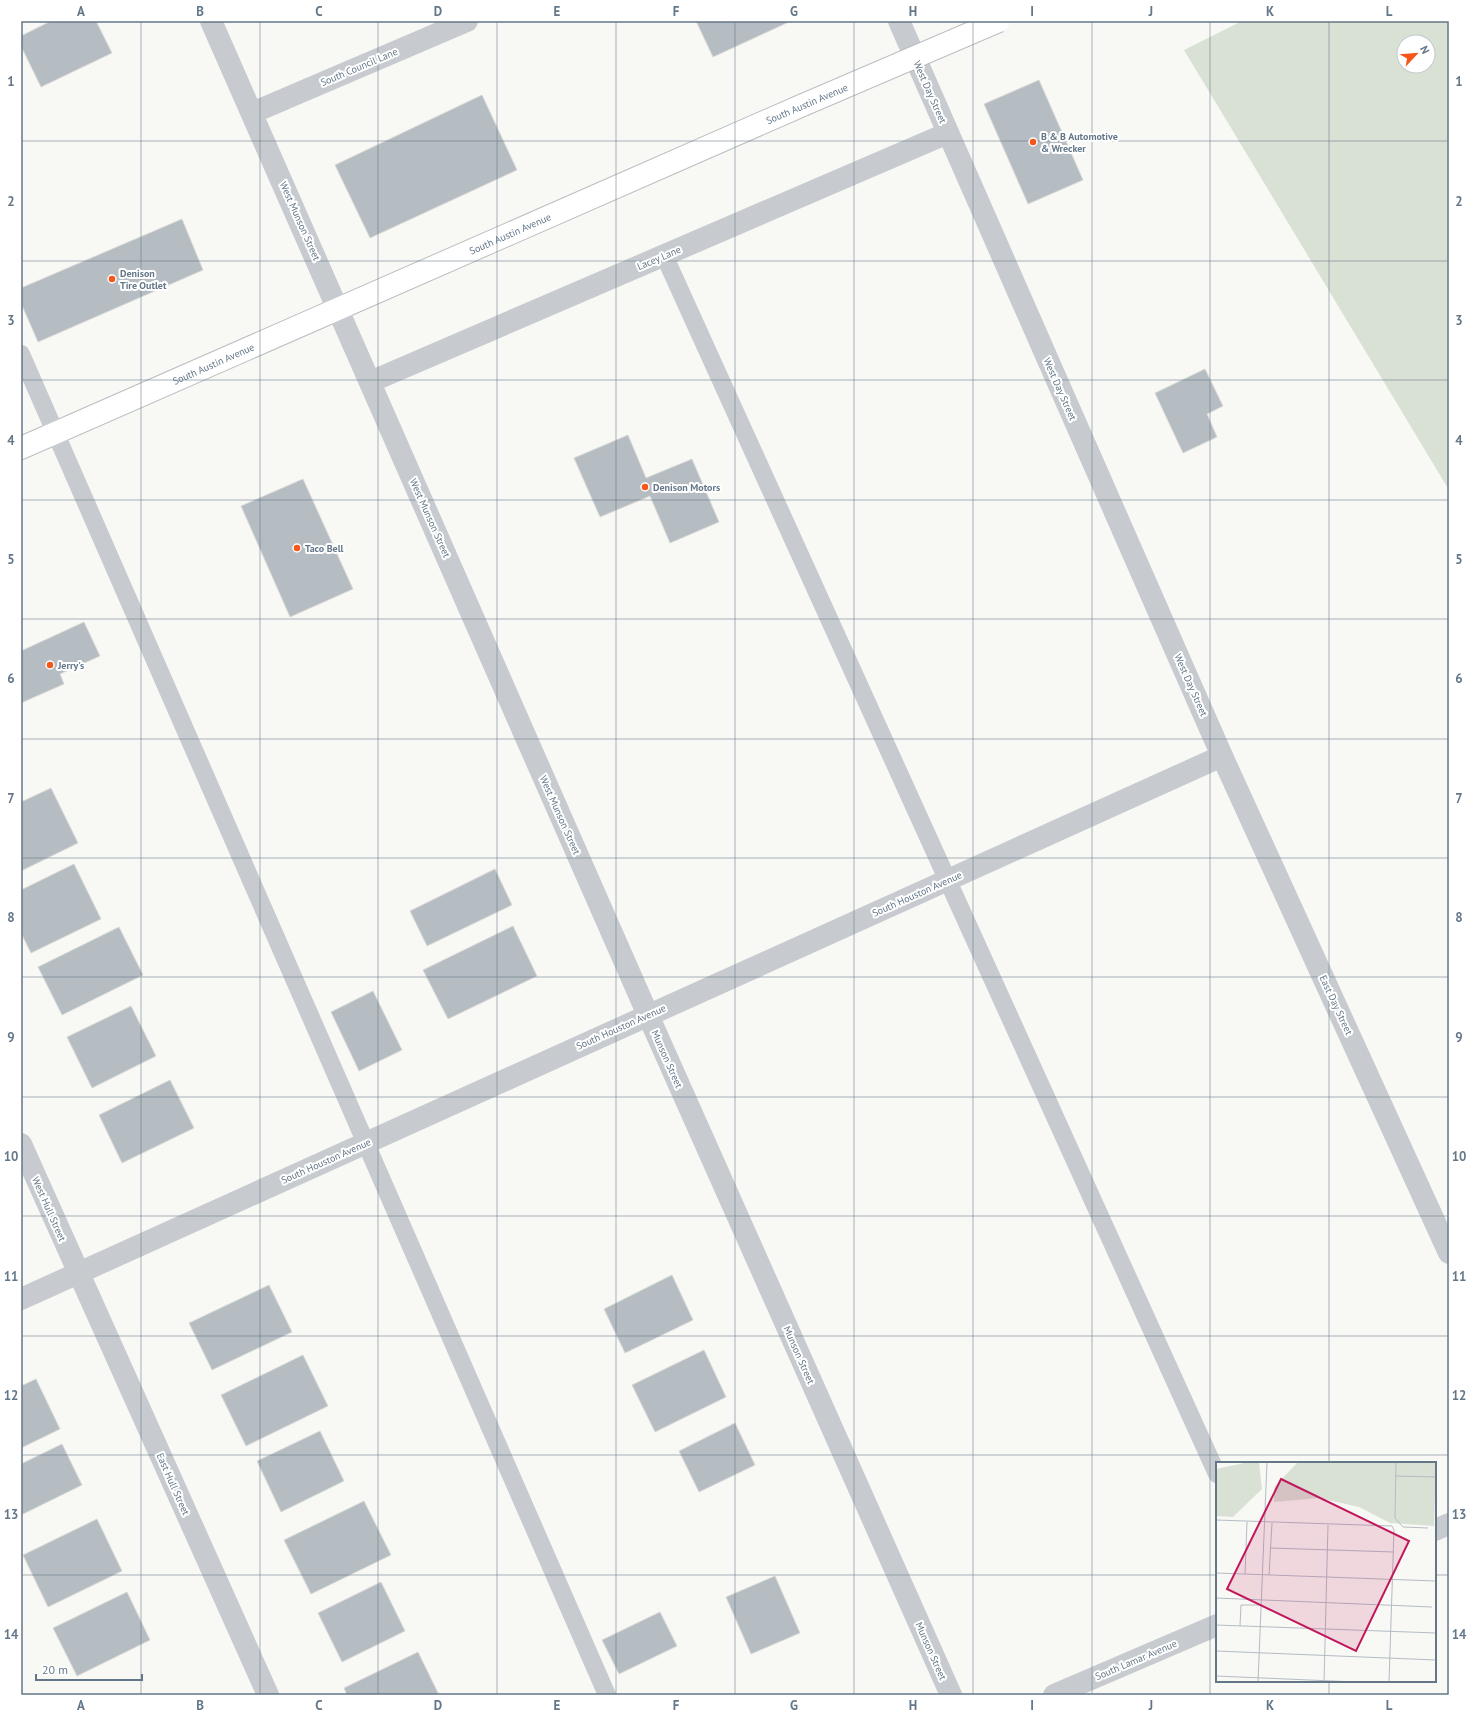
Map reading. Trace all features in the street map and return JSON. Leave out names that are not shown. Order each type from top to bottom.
[{"type":"highway","name":"South Austin Avenue","points":[[21,448],[804,105],[1000,21]]},
{"type":"street","name":"West Munson Street","points":[[211,21],[648,1015]]},
{"type":"street","name":"South Council Lane","points":[[252,113],[466,21]]},
{"type":"street","name":"West Day Street","points":[[899,21],[1222,756]]},
{"type":"street","name":"Lacey Lane","points":[[370,382],[948,133]]},
{"type":"street","name":"South Houston Avenue","points":[[21,1299],[1222,756]]},
{"type":"street","name":"East Day Street","points":[[1222,756],[1449,1254]]},
{"type":"street","name":"Munson Street","points":[[648,1015],[951,1695]]},
{"type":"street","name":"West Hull Street","points":[[21,1144],[78,1274]]},
{"type":"street","name":"East Hull Street","points":[[78,1274],[268,1695]]},
{"type":"street","points":[[1436,1530],[1449,1524]]},
{"type":"street","name":"South Lamar Avenue","points":[[1054,1695],[1216,1625]]},
{"type":"lane","points":[[664,256],[1216,1472]]},
{"type":"lane","points":[[21,354],[607,1695]]},
{"type":"shaded area","points":[[1242,21],[1449,21],[1449,490],[1184,50]]},
{"type":"building","points":[[51,21],[96,21],[112,53],[41,87],[21,46],[21,36]]},
{"type":"building","points":[[696,21],[791,21],[713,57]]},
{"type":"building","name":"B & B Automotive & Wrecker","points":[[1039,80],[1083,180],[1028,204],[984,104]]},
{"type":"building","points":[[482,95],[517,170],[370,238],[335,165]]},
{"type":"building","name":"Denison Tire Outlet","points":[[182,219],[203,270],[38,342],[21,303],[21,288]]},
{"type":"building","points":[[1205,369],[1223,406],[1207,414],[1217,437],[1183,453],[1155,393]]},
{"type":"building","name":"Denison Motors","points":[[628,435],[646,478],[692,459],[719,522],[670,543],[650,496],[600,517],[574,458]]},
{"type":"building","name":"Taco Bell","points":[[303,479],[353,589],[290,617],[241,506]]},
{"type":"building","name":"Jerry's","points":[[84,622],[100,656],[60,674],[64,684],[21,703],[21,651]]},
{"type":"building","points":[[51,788],[78,843],[21,871],[21,802]]},
{"type":"building","points":[[74,864],[101,919],[31,953],[21,933],[21,890]]},
{"type":"building","points":[[495,869],[512,905],[427,946],[410,911]]},
{"type":"building","points":[[513,926],[537,976],[448,1019],[423,970]]},
{"type":"building","points":[[119,927],[143,975],[62,1015],[38,967]]},
{"type":"building","points":[[373,991],[402,1050],[359,1071],[331,1012]]},
{"type":"building","points":[[131,1006],[156,1056],[92,1088],[67,1037]]},
{"type":"building","points":[[170,1080],[194,1128],[122,1163],[99,1115]]},
{"type":"building","points":[[672,1275],[693,1320],[625,1353],[604,1309]]},
{"type":"building","points":[[269,1285],[292,1332],[212,1370],[189,1323]]},
{"type":"building","points":[[704,1350],[726,1397],[655,1432],[632,1385]]},
{"type":"building","points":[[303,1355],[328,1406],[246,1446],[221,1395]]},
{"type":"building","points":[[36,1379],[60,1429],[21,1448],[21,1386]]},
{"type":"building","points":[[735,1423],[755,1465],[699,1492],[679,1451]]},
{"type":"building","points":[[320,1431],[344,1481],[281,1512],[257,1461]]},
{"type":"building","points":[[62,1444],[82,1485],[21,1515],[21,1464]]},
{"type":"building","points":[[364,1501],[391,1555],[311,1594],[284,1540]]},
{"type":"building","points":[[97,1519],[122,1571],[48,1607],[23,1555]]},
{"type":"building","points":[[775,1576],[800,1633],[751,1654],[726,1597]]},
{"type":"building","points":[[381,1582],[405,1631],[342,1662],[318,1613]]},
{"type":"building","points":[[127,1592],[150,1640],[77,1676],[53,1628]]},
{"type":"building","points":[[660,1612],[677,1646],[619,1674],[602,1640]]},
{"type":"building","points":[[418,1652],[439,1695],[347,1695],[344,1688]]},
{"type":"place","name":"B & B Automotive & Wrecker","points":[[1033,142]]},
{"type":"place","name":"Denison Tire Outlet","points":[[112,279]]},
{"type":"place","name":"Denison Motors","points":[[645,487]]},
{"type":"place","name":"Taco Bell","points":[[297,548]]},
{"type":"place","name":"Jerry's","points":[[50,665]]}]
